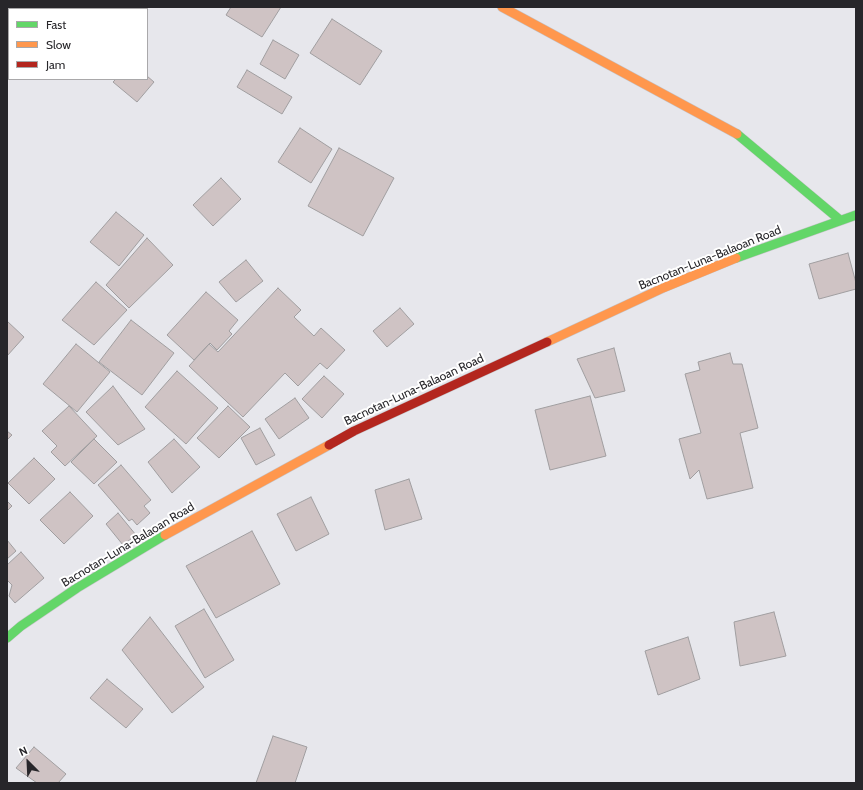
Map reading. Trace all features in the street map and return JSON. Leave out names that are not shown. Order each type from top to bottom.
[{"type":"main road","points":[[502,7],[740,136],[840,220]]},
{"type":"main road","name":"Bacnotan-Luna-Balaoan Road","points":[[7,638],[21,626],[77,588],[149,544],[354,431],[663,288],[754,251],[856,215]]},
{"type":"building","points":[[231,7],[281,7],[262,37],[226,15]]},
{"type":"building","points":[[332,19],[382,51],[360,85],[310,53]]},
{"type":"building","points":[[273,40],[299,55],[285,79],[260,64]]},
{"type":"building","points":[[247,70],[292,97],[282,114],[237,87]]},
{"type":"building","points":[[148,77],[154,82],[137,102],[113,82],[115,80],[148,80]]},
{"type":"building","points":[[300,128],[332,149],[311,183],[278,162]]},
{"type":"building","points":[[339,148],[394,178],[363,236],[308,206]]},
{"type":"building","points":[[221,178],[241,199],[213,226],[193,205]]},
{"type":"building","points":[[116,212],[144,235],[119,266],[90,242]]},
{"type":"building","points":[[147,238],[173,265],[129,308],[106,285]]},
{"type":"building","points":[[848,253],[856,283],[856,289],[819,299],[809,264]]},
{"type":"building","points":[[246,260],[263,281],[236,302],[219,282]]},
{"type":"building","points":[[96,282],[127,310],[94,345],[62,320]]},
{"type":"building","points":[[278,288],[301,310],[294,317],[314,336],[321,328],[345,350],[327,369],[320,363],[298,386],[285,373],[243,417],[189,366],[209,344],[218,352]]},
{"type":"building","points":[[206,292],[238,320],[229,331],[232,334],[217,350],[210,343],[194,360],[167,335]]},
{"type":"building","points":[[400,308],[414,324],[387,347],[373,331]]},
{"type":"building","points":[[131,320],[174,353],[142,395],[99,362]]},
{"type":"building","points":[[7,321],[24,337],[7,356]]},
{"type":"building","points":[[76,344],[110,372],[77,412],[43,384]]},
{"type":"building","points":[[614,348],[625,391],[595,398],[577,359]]},
{"type":"building","points":[[730,353],[733,364],[742,364],[758,428],[740,433],[753,488],[707,499],[699,470],[690,479],[679,439],[701,433],[685,374],[700,370],[698,362]]},
{"type":"building","points":[[177,371],[218,408],[186,444],[145,407]]},
{"type":"building","points":[[324,376],[344,394],[322,418],[302,399]]},
{"type":"building","points":[[113,386],[145,429],[118,445],[86,412]]},
{"type":"building","points":[[590,396],[606,456],[550,470],[535,410]]},
{"type":"building","points":[[295,398],[309,418],[279,439],[265,419]]},
{"type":"building","points":[[69,406],[97,436],[65,466],[51,452],[57,446],[42,431]]},
{"type":"building","points":[[228,406],[250,427],[219,458],[197,438]]},
{"type":"building","points":[[260,428],[275,455],[256,465],[241,438]]},
{"type":"building","points":[[7,431],[12,435],[7,440]]},
{"type":"building","points":[[94,439],[117,462],[94,484],[71,462]]},
{"type":"building","points":[[174,439],[200,467],[172,493],[148,462]]},
{"type":"building","points":[[34,458],[55,479],[29,504],[8,483]]},
{"type":"building","points":[[121,465],[151,500],[144,506],[150,513],[137,525],[132,519],[129,521],[98,485]]},
{"type":"building","points":[[409,479],[422,519],[385,530],[375,490]]},
{"type":"building","points":[[70,492],[93,516],[64,544],[40,520]]},
{"type":"building","points":[[311,497],[329,534],[296,551],[277,514]]},
{"type":"building","points":[[7,501],[12,506],[7,511]]},
{"type":"building","points":[[118,513],[136,535],[123,545],[106,524]]},
{"type":"building","points":[[252,531],[280,584],[216,618],[186,566]]},
{"type":"building","points":[[7,540],[16,551],[7,559]]},
{"type":"building","points":[[21,552],[44,578],[15,603],[9,596],[12,585],[7,580],[7,565]]},
{"type":"building","points":[[204,609],[234,660],[205,678],[175,626]]},
{"type":"building","points":[[774,612],[786,656],[740,666],[734,622]]},
{"type":"building","points":[[150,617],[204,687],[172,713],[122,650]]},
{"type":"building","points":[[688,637],[700,679],[658,695],[645,651]]},
{"type":"building","points":[[107,679],[143,709],[126,728],[90,698]]},
{"type":"building","points":[[273,736],[307,747],[295,783],[256,783]]},
{"type":"building","points":[[34,747],[66,774],[58,783],[37,783],[16,768]]},
{"type":"traffic: fast","points":[[737,134],[840,220]]},
{"type":"traffic: fast","points":[[736,258],[856,215]]},
{"type":"traffic: fast","points":[[7,638],[21,626],[77,588],[165,535]]},
{"type":"traffic: slow","points":[[502,7],[737,134]]},
{"type":"traffic: slow","points":[[547,342],[663,288],[736,258]]},
{"type":"traffic: slow","points":[[165,535],[329,445]]},
{"type":"traffic: jam","points":[[329,445],[354,431],[547,342]]}]
